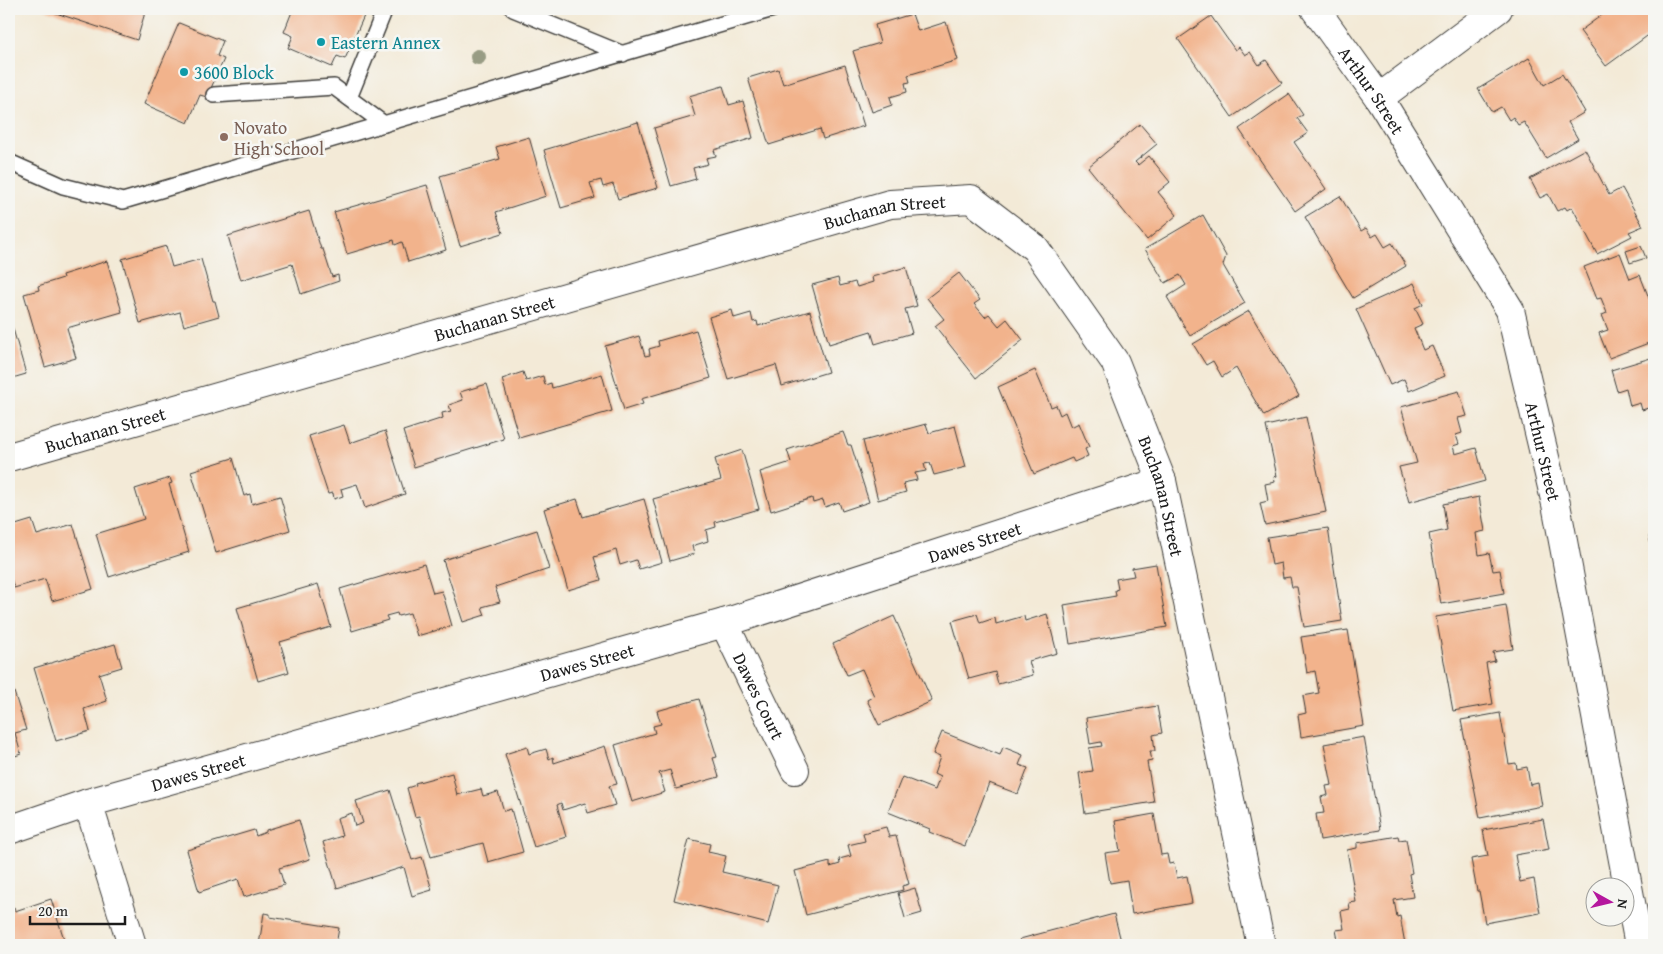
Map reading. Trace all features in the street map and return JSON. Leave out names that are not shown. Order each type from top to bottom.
[{"type":"street","name":"Arthur Street","points":[[1315,9],[1379,98],[1510,310],[1556,504],[1639,945]]},
{"type":"street","points":[[1379,98],[1498,9]]},
{"type":"street","name":"Buchanan Street","points":[[9,457],[890,204],[971,198],[1035,248],[1115,362],[1162,482],[1261,945]]},
{"type":"street","name":"Dawes Street","points":[[9,830],[88,803],[724,623],[1162,482]]},
{"type":"street","name":"Dawes Court","points":[[724,623],[795,770]]},
{"type":"street","points":[[88,803],[132,945]]},
{"type":"lane","points":[[349,98],[385,9]]},
{"type":"lane","points":[[513,9],[623,54]]},
{"type":"lane","points":[[9,162],[63,186],[123,201],[773,9]]},
{"type":"lane","points":[[214,95],[334,87],[384,124]]},
{"type":"building","points":[[44,9],[146,9],[137,40]]},
{"type":"building","name":"Eastern Annex","points":[[293,9],[367,9],[345,59],[337,56],[332,67],[288,48],[293,36],[284,32]]},
{"type":"building","points":[[1610,9],[1654,9],[1654,31],[1606,66],[1580,31]]},
{"type":"building","points":[[912,14],[918,31],[946,22],[958,60],[908,75],[910,82],[905,83],[907,92],[890,97],[892,105],[872,112],[853,51],[880,43],[875,25]]},
{"type":"building","points":[[1211,16],[1235,50],[1239,47],[1245,55],[1250,52],[1259,65],[1266,60],[1282,83],[1232,117],[1178,39]]},
{"type":"building","name":"3600 Block","points":[[179,23],[223,41],[217,56],[224,59],[207,97],[200,95],[188,123],[144,104]]},
{"type":"building","points":[[1529,58],[1544,85],[1562,74],[1585,112],[1568,122],[1578,139],[1546,158],[1524,122],[1518,125],[1513,117],[1509,120],[1501,107],[1492,112],[1478,89]]},
{"type":"building","points":[[845,65],[864,126],[823,139],[820,129],[769,145],[748,78],[778,69],[783,84]]},
{"type":"building","points":[[723,86],[729,105],[743,101],[753,138],[714,150],[716,156],[706,158],[708,164],[693,168],[696,179],[671,186],[654,128],[695,116],[689,96]]},
{"type":"building","points":[[1289,94],[1303,115],[1297,118],[1308,133],[1294,142],[1326,189],[1295,211],[1239,129]]},
{"type":"building","points":[[638,122],[658,188],[618,199],[613,184],[603,187],[601,180],[590,183],[595,198],[561,208],[544,150]]},
{"type":"building","points":[[1140,124],[1157,144],[1135,162],[1138,165],[1149,156],[1170,182],[1158,192],[1177,215],[1147,240],[1088,167]]},
{"type":"building","points":[[529,137],[546,196],[496,212],[503,233],[460,246],[440,176],[500,159],[496,147]]},
{"type":"building","points":[[1585,149],[1609,195],[1622,188],[1643,226],[1629,232],[1632,236],[1597,254],[1572,207],[1567,210],[1565,207],[1557,211],[1548,194],[1540,198],[1530,179]]},
{"type":"building","points":[[427,185],[446,250],[408,262],[402,242],[395,245],[394,240],[347,254],[334,212]]},
{"type":"building","points":[[1340,196],[1361,231],[1366,228],[1372,237],[1377,234],[1385,247],[1392,243],[1406,266],[1353,298],[1305,217]]},
{"type":"building","points":[[309,211],[332,277],[338,275],[339,281],[301,294],[292,264],[241,280],[228,236]]},
{"type":"building","points":[[1203,215],[1226,256],[1223,265],[1245,303],[1190,336],[1167,297],[1186,285],[1180,275],[1165,283],[1145,249]]},
{"type":"building","points":[[166,246],[172,267],[201,259],[219,316],[184,326],[180,312],[140,323],[122,259]]},
{"type":"building","points":[[1641,246],[1646,258],[1630,263],[1626,251]]},
{"type":"building","points":[[1620,253],[1630,279],[1640,275],[1654,311],[1654,341],[1609,358],[1599,333],[1608,330],[1602,315],[1607,313],[1601,298],[1597,299],[1584,267]]},
{"type":"building","points":[[107,261],[122,312],[67,328],[76,358],[45,367],[24,294],[39,290],[38,286],[63,278],[62,275]]},
{"type":"building","points":[[906,267],[917,306],[905,309],[912,333],[875,344],[871,331],[829,344],[812,285],[838,278],[840,286],[855,282],[857,287],[873,282],[872,277]]},
{"type":"building","points":[[959,273],[980,300],[974,304],[985,317],[989,314],[999,326],[1007,319],[1023,340],[976,378],[935,326],[944,319],[927,298]]},
{"type":"building","points":[[1414,283],[1423,304],[1415,308],[1423,324],[1414,328],[1423,350],[1432,346],[1445,376],[1409,391],[1404,379],[1390,385],[1356,309]]},
{"type":"building","points":[[732,310],[734,318],[751,313],[753,322],[757,321],[758,326],[810,311],[828,372],[782,386],[776,365],[728,379],[709,317]]},
{"type":"building","points":[[1249,311],[1299,396],[1264,416],[1236,368],[1222,377],[1213,361],[1206,365],[1193,344]]},
{"type":"building","points":[[9,315],[26,374],[9,379]]},
{"type":"building","points":[[696,330],[711,378],[641,399],[643,404],[624,410],[605,346],[639,336],[645,356],[650,355],[649,349],[659,346],[658,341]]},
{"type":"building","points":[[1654,357],[1654,427],[1648,408],[1642,410],[1640,403],[1630,406],[1626,388],[1617,391],[1611,370]]},
{"type":"building","points":[[1035,370],[1051,407],[1056,405],[1060,415],[1065,412],[1071,427],[1079,423],[1089,447],[1085,449],[1088,456],[1074,462],[1072,458],[1034,474],[998,387]]},
{"type":"building","points":[[523,372],[526,381],[543,376],[545,385],[551,383],[552,388],[602,374],[612,411],[519,438],[502,379]]},
{"type":"building","points":[[487,384],[504,439],[414,467],[403,431],[443,418],[442,413],[451,411],[449,405],[463,400],[460,392]]},
{"type":"building","points":[[1459,391],[1467,416],[1458,418],[1462,433],[1456,435],[1459,444],[1453,446],[1455,454],[1476,448],[1485,481],[1409,502],[1399,467],[1417,463],[1401,407]]},
{"type":"building","points":[[1306,417],[1326,512],[1265,525],[1260,503],[1268,501],[1265,484],[1275,482],[1274,477],[1277,476],[1266,426]]},
{"type":"building","points":[[926,424],[929,433],[955,426],[966,467],[934,475],[930,463],[924,464],[926,471],[915,473],[917,480],[903,483],[906,492],[878,500],[863,441]]},
{"type":"building","points":[[344,425],[350,443],[385,431],[405,494],[365,508],[357,484],[341,489],[343,496],[334,499],[333,493],[328,494],[309,436]]},
{"type":"building","points":[[843,432],[848,445],[851,445],[869,502],[842,511],[839,502],[825,507],[823,500],[813,503],[812,498],[771,511],[760,472],[791,462],[787,450]]},
{"type":"building","points":[[742,450],[759,509],[715,522],[716,527],[706,530],[708,541],[692,546],[694,554],[670,561],[653,499],[721,480],[715,459]]},
{"type":"building","points":[[233,458],[244,496],[250,494],[252,504],[280,496],[290,530],[216,553],[191,471]]},
{"type":"building","points":[[170,478],[172,483],[169,484],[189,552],[109,577],[96,534],[144,519],[135,489]]},
{"type":"building","points":[[1479,497],[1485,531],[1476,533],[1479,555],[1489,553],[1493,571],[1500,570],[1504,593],[1441,604],[1429,534],[1447,530],[1443,504]]},
{"type":"building","points":[[577,499],[583,517],[644,499],[662,562],[639,569],[636,560],[620,565],[616,550],[594,557],[601,580],[568,590],[544,509]]},
{"type":"building","points":[[32,520],[37,535],[73,524],[93,589],[52,601],[45,579],[14,588],[9,572],[9,527]]},
{"type":"building","points":[[1328,528],[1342,621],[1304,627],[1297,587],[1292,587],[1290,577],[1283,578],[1281,563],[1272,565],[1267,537]]},
{"type":"building","points":[[537,530],[549,569],[495,587],[500,602],[482,607],[485,615],[463,622],[443,560]]},
{"type":"building","points":[[1654,535],[1654,556],[1653,556],[1649,536]]},
{"type":"building","points":[[424,564],[433,593],[442,591],[452,626],[417,636],[410,613],[398,616],[397,613],[386,616],[388,620],[352,631],[340,589]]},
{"type":"building","points":[[1156,564],[1167,627],[1070,644],[1064,605],[1116,596],[1115,590],[1118,589],[1116,579],[1134,576],[1132,568]]},
{"type":"building","points":[[318,584],[331,627],[280,642],[289,672],[258,681],[237,608]]},
{"type":"building","points":[[1506,605],[1513,649],[1493,652],[1495,661],[1486,663],[1493,704],[1453,711],[1436,617]]},
{"type":"building","points":[[977,614],[980,623],[995,618],[996,624],[1024,616],[1025,621],[1047,614],[1057,653],[1029,661],[1033,675],[998,684],[995,672],[969,679],[952,621]]},
{"type":"building","points":[[894,616],[932,701],[879,725],[867,700],[874,696],[862,669],[847,675],[833,644]]},
{"type":"building","points":[[1348,630],[1364,726],[1301,737],[1298,715],[1306,713],[1303,696],[1319,693],[1315,671],[1307,673],[1301,637]]},
{"type":"building","points":[[115,644],[122,667],[99,674],[107,701],[84,709],[90,731],[56,741],[34,668]]},
{"type":"building","points":[[9,676],[26,730],[15,733],[21,754],[9,758]]},
{"type":"building","points":[[699,699],[717,757],[713,758],[719,777],[676,789],[670,770],[659,773],[665,792],[632,802],[615,745],[655,733],[653,726],[661,724],[657,711]]},
{"type":"building","points":[[1157,706],[1162,733],[1153,735],[1155,751],[1150,751],[1152,761],[1147,762],[1154,802],[1085,813],[1079,773],[1093,771],[1089,748],[1102,746],[1101,742],[1090,744],[1086,718]]},
{"type":"building","points":[[1500,713],[1509,764],[1516,763],[1517,769],[1527,767],[1530,785],[1538,783],[1542,806],[1480,818],[1461,720]]},
{"type":"building","points":[[942,732],[1000,755],[1003,747],[1023,755],[1019,765],[1028,768],[1018,794],[989,783],[965,846],[929,832],[930,829],[888,812],[902,777],[935,790],[940,777],[934,774],[940,757],[933,754]]},
{"type":"building","points":[[1364,737],[1380,830],[1320,840],[1316,814],[1324,813],[1321,797],[1328,795],[1326,786],[1332,785],[1324,744]]},
{"type":"building","points":[[605,746],[617,784],[609,786],[615,805],[588,813],[585,803],[563,810],[561,803],[557,805],[566,837],[534,847],[505,754],[527,747],[529,754],[546,749],[549,759],[553,757],[554,763]]},
{"type":"building","points":[[452,773],[457,795],[481,789],[483,796],[498,792],[504,811],[511,809],[523,852],[488,862],[483,843],[431,857],[419,816],[415,817],[407,788],[416,785],[415,783]]},
{"type":"building","points":[[390,790],[412,860],[422,857],[432,890],[412,896],[404,867],[337,888],[323,842],[342,836],[337,818],[352,813],[355,826],[363,823],[356,801]]},
{"type":"building","points":[[1154,814],[1161,855],[1167,854],[1169,864],[1174,863],[1177,878],[1187,876],[1192,903],[1132,914],[1127,880],[1110,883],[1105,853],[1120,851],[1115,821]]},
{"type":"building","points":[[1543,819],[1549,849],[1515,855],[1520,882],[1534,879],[1540,913],[1485,923],[1471,859],[1488,856],[1483,830]]},
{"type":"building","points":[[299,820],[310,859],[279,868],[284,885],[244,897],[238,879],[199,892],[187,850],[254,830],[256,836],[266,832],[266,830]]},
{"type":"building","points":[[886,827],[889,837],[896,836],[909,884],[902,886],[903,890],[806,915],[795,871],[830,862],[830,867],[840,864],[839,859],[851,856],[848,845],[865,841],[863,833]]},
{"type":"building","points":[[1398,836],[1399,840],[1406,839],[1412,873],[1409,874],[1413,897],[1394,900],[1397,917],[1400,916],[1405,944],[1339,945],[1336,930],[1344,929],[1341,911],[1350,909],[1349,903],[1356,902],[1347,850],[1357,848],[1357,843]]},
{"type":"building","points":[[689,839],[710,844],[708,852],[726,856],[722,872],[778,885],[768,924],[674,900]]},
{"type":"building","points":[[915,888],[922,913],[905,918],[898,893]]},
{"type":"building","points":[[51,899],[64,939],[46,945],[9,945],[9,909],[14,907],[15,911]]},
{"type":"building","points":[[264,913],[270,914],[270,917],[339,928],[336,945],[259,945]]},
{"type":"building","points":[[1114,914],[1122,945],[1022,945],[1020,939]]},
{"type":"place","name":"Eastern Annex","points":[[321,42]]},
{"type":"place","name":"3600 Block","points":[[184,72]]},
{"type":"place","name":"Novato High School","points":[[224,137]]}]
